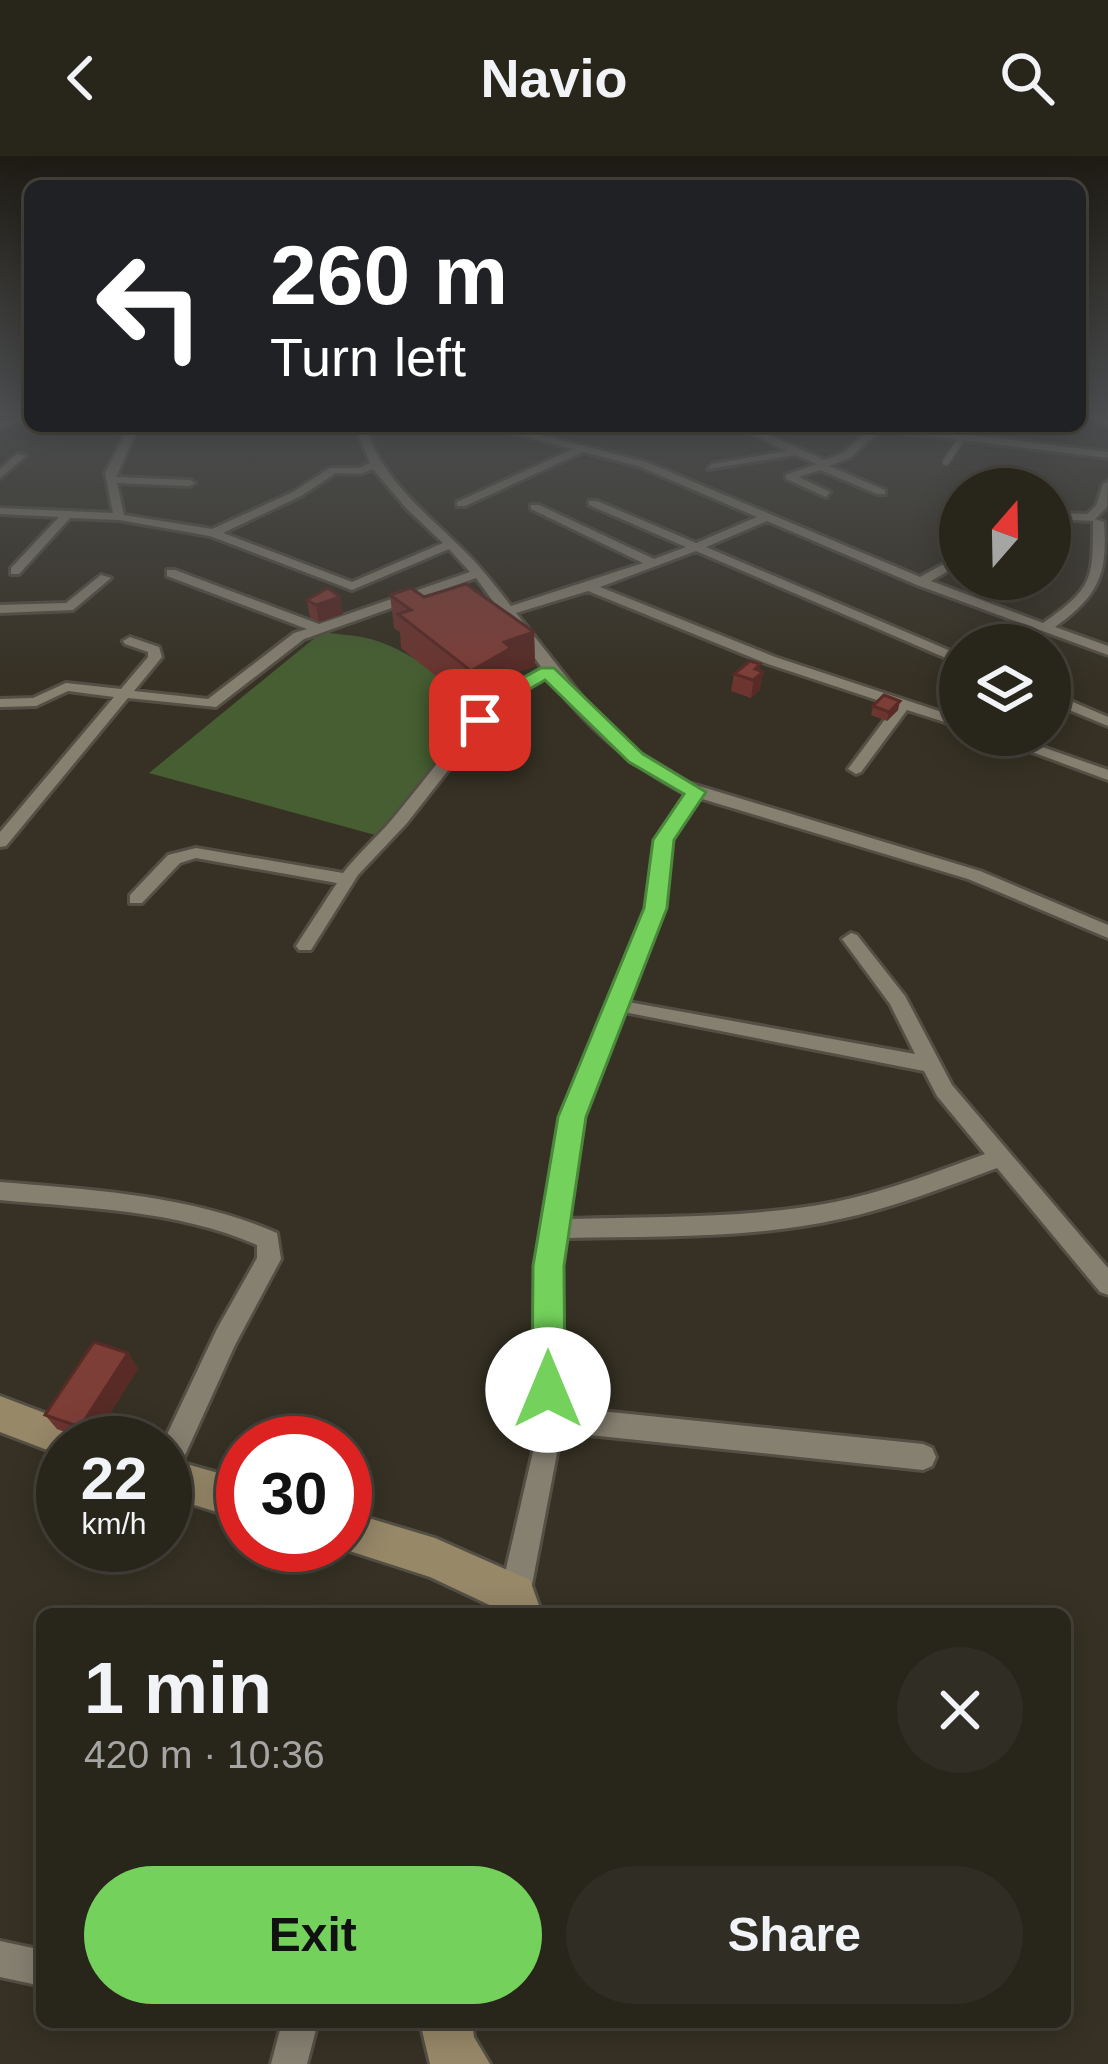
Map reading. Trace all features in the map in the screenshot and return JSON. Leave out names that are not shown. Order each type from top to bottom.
[{"type":"street","points":[[116,503],[119,517]]},
{"type":"street","points":[[214,533],[278,503]]},
{"type":"street","points":[[413,503],[478,573],[547,671],[636,758],[695,792],[974,875],[1108,932]]},
{"type":"street","points":[[593,503],[939,651]]},
{"type":"street","points":[[736,503],[1030,624]]},
{"type":"street","points":[[536,508],[654,564]]},
{"type":"street","points":[[0,511],[119,517],[214,533],[348,586],[376,609]]},
{"type":"street","points":[[15,572],[67,516]]},
{"type":"street","points":[[508,611],[592,588],[694,550],[767,516]]},
{"type":"street","points":[[1050,624],[1088,599],[1103,556],[1097,522]]},
{"type":"street","points":[[348,586],[451,544]]},
{"type":"street","points":[[921,582],[939,571]]},
{"type":"street","points":[[170,573],[316,628]]},
{"type":"street","points":[[0,704],[36,702],[61,688],[211,704],[285,644],[316,628],[478,573]]},
{"type":"street","points":[[0,610],[69,607],[106,578]]},
{"type":"street","points":[[592,588],[770,660],[939,716]]},
{"type":"street","points":[[1088,599],[1108,603]]},
{"type":"street","points":[[1071,638],[1108,651]]},
{"type":"street","points":[[0,842],[156,653],[130,640]]},
{"type":"street","points":[[305,946],[347,879],[480,720],[514,690],[547,671]]},
{"type":"street","points":[[856,769],[904,704]]},
{"type":"street","points":[[1071,708],[1108,722]]},
{"type":"street","points":[[1060,756],[1108,775]]},
{"type":"street","points":[[372,1539],[435,1558],[518,1605],[548,1418],[552,1229],[572,1117],[656,908],[663,840],[695,792]]},
{"type":"street","points":[[136,899],[174,859],[196,853],[347,879]]},
{"type":"street","points":[[851,939],[898,1001],[928,1064],[999,1158],[1108,1285]]},
{"type":"street","points":[[631,1008],[928,1064]]},
{"type":"street","points":[[552,1229],[741,1223],[816,1215],[917,1188],[999,1158]]},
{"type":"street","points":[[0,1190],[118,1203],[240,1227],[269,1240],[269,1259],[189,1416]]},
{"type":"street","points":[[0,1414],[36,1428]]},
{"type":"street","points":[[548,1418],[923,1457]]},
{"type":"street","points":[[0,1960],[36,1967]]},
{"type":"street","points":[[289,2064],[298,2028]]},
{"type":"street","points":[[447,2028],[450,2050],[464,2064]]},
{"type":"green space","points":[[322,632],[373,640],[408,655],[450,684],[480,720],[386,838],[149,773]]},
{"type":"building","points":[[466,584],[534,632],[504,642],[511,648],[471,671],[398,614],[411,610],[390,595],[411,588],[424,597]]},
{"type":"building","points":[[328,588],[340,597],[316,605],[307,600]]},
{"type":"building","points":[[750,661],[760,664],[755,669],[763,672],[753,680],[734,674]]},
{"type":"building","points":[[884,695],[900,701],[889,712],[873,706]]},
{"type":"building","points":[[94,1342],[128,1353],[87,1416],[45,1415]]},
{"type":"route","points":[[480,720],[514,690],[547,671],[609,736],[657,773],[695,792],[663,840],[656,908],[572,1117],[548,1266],[548,1390]]}]
